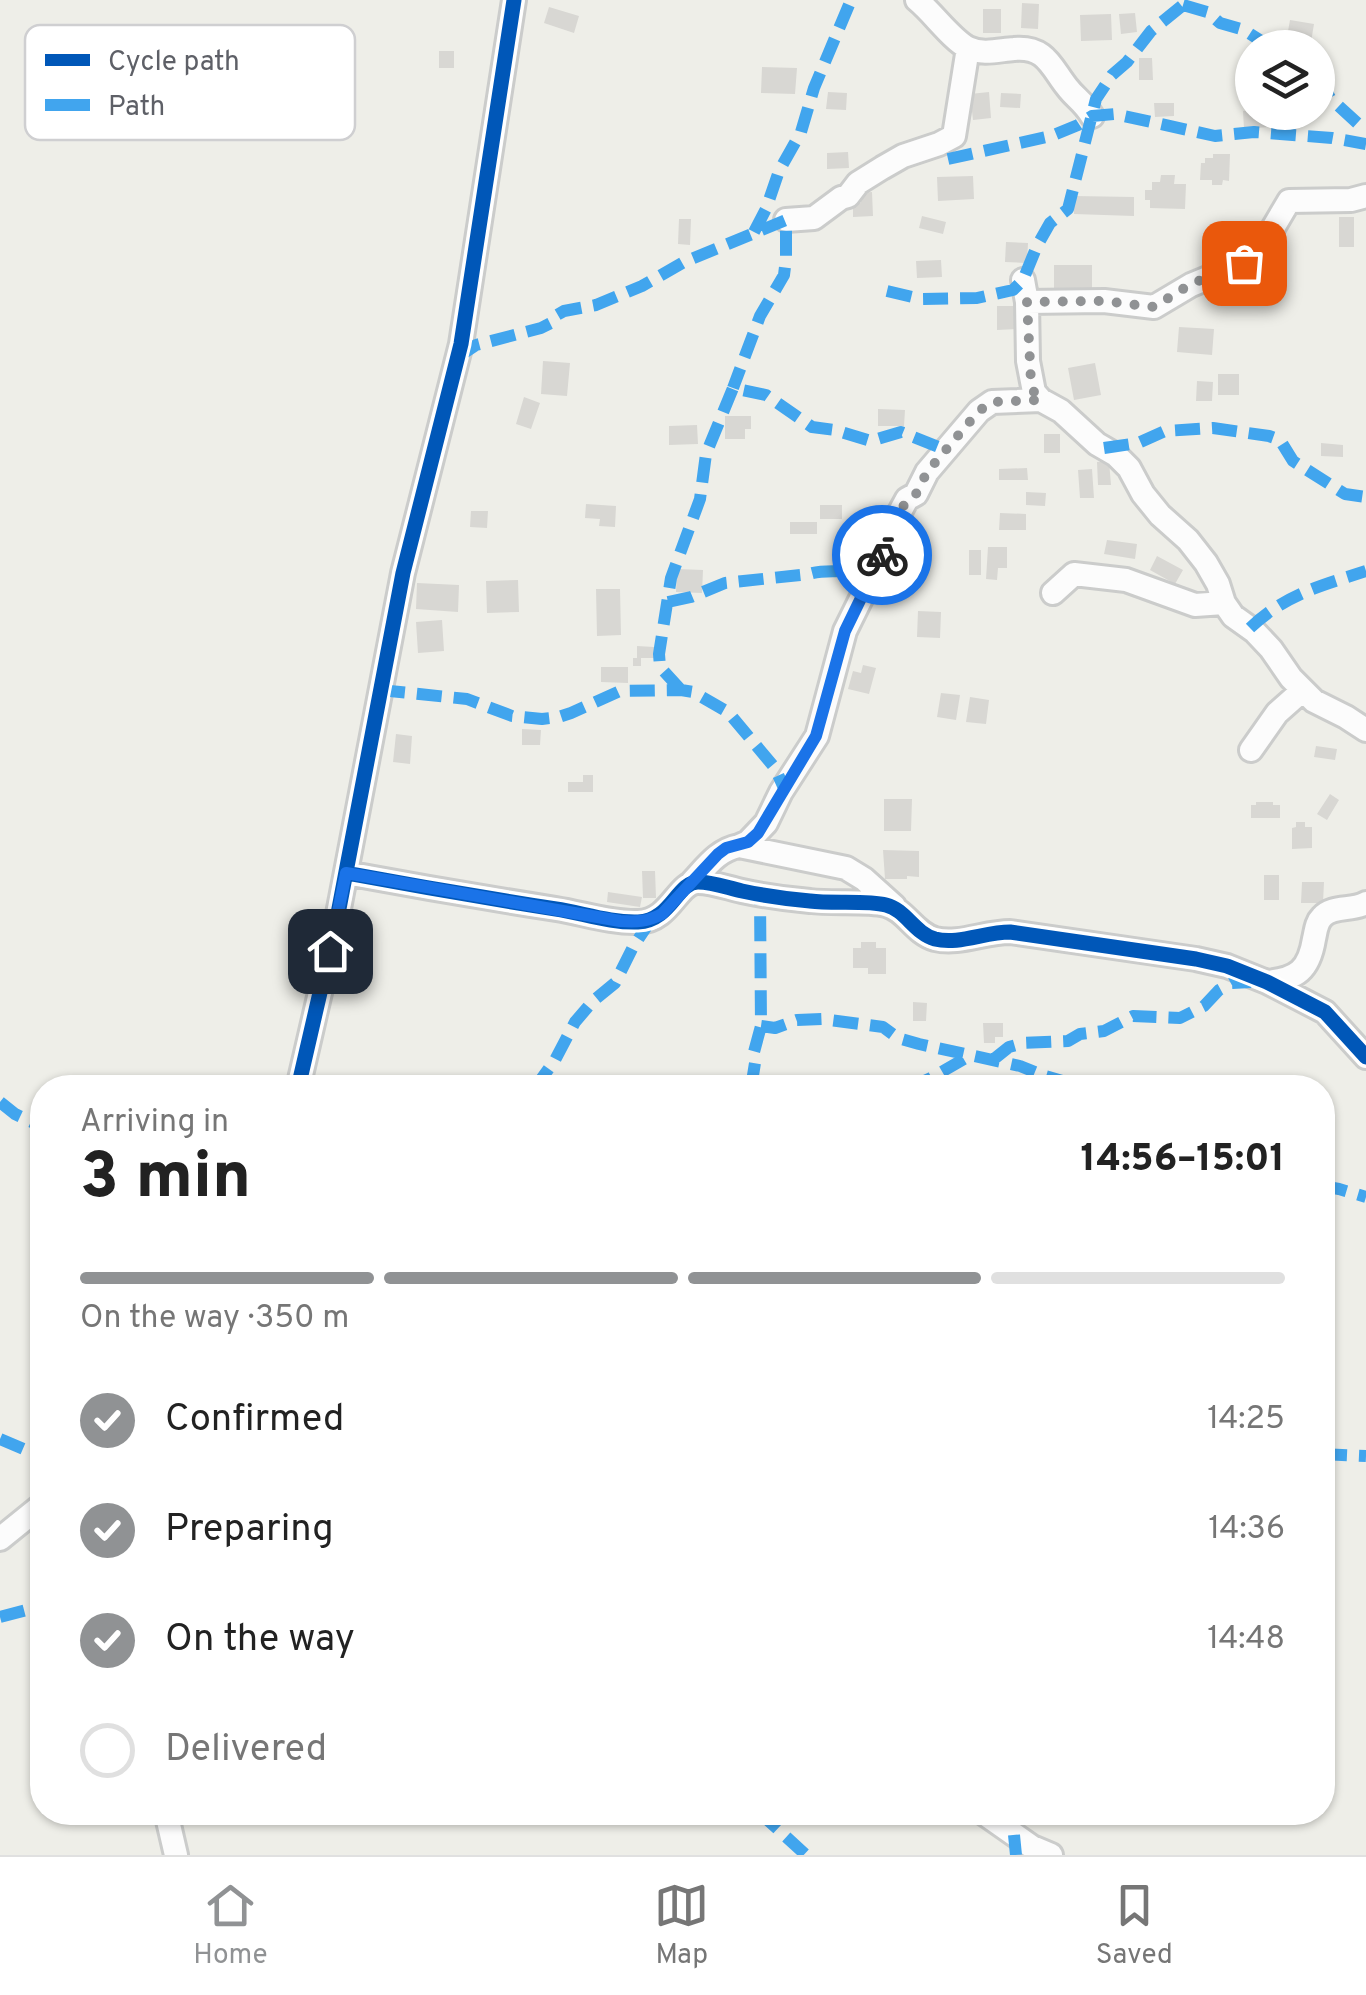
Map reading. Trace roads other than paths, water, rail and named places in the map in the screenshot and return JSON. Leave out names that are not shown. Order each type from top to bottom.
[{"type":"street","points":[[301,1075],[346,873],[402,574],[460,344],[514,0]]},
{"type":"street","points":[[917,0],[968,48],[988,52],[1028,49],[1045,57],[1092,116]]},
{"type":"street","points":[[786,220],[814,218],[882,168],[954,136],[968,48]]},
{"type":"street","points":[[1366,196],[1288,202],[1269,235],[1244,263],[1191,284],[1154,307],[1025,291],[1034,392],[1129,468],[1142,494],[1206,563],[1233,616],[1254,631],[1303,690],[1314,701],[1366,730]]},
{"type":"street","points":[[346,873],[620,921],[640,922],[662,914],[718,854],[748,842],[766,823],[816,736],[845,631],[884,552],[895,520],[907,500],[916,494],[927,472],[979,411],[992,402],[1041,400]]},
{"type":"street","points":[[1053,593],[1074,574],[1126,580],[1195,605],[1224,603]]},
{"type":"street","points":[[1251,750],[1277,712],[1303,690]]},
{"type":"street","points":[[739,846],[846,868],[864,878],[914,928],[932,938],[948,940],[1010,932],[1227,966],[1324,1012],[1366,1057]]},
{"type":"street","points":[[692,882],[812,902],[886,905],[900,912]]},
{"type":"street","points":[[1267,982],[1297,976],[1312,954],[1318,920],[1327,912],[1366,904]]},
{"type":"street","points":[[0,1539],[30,1515]]},
{"type":"street","points":[[169,1825],[176,1853]]},
{"type":"street","points":[[1001,1825],[1051,1855]]}]
